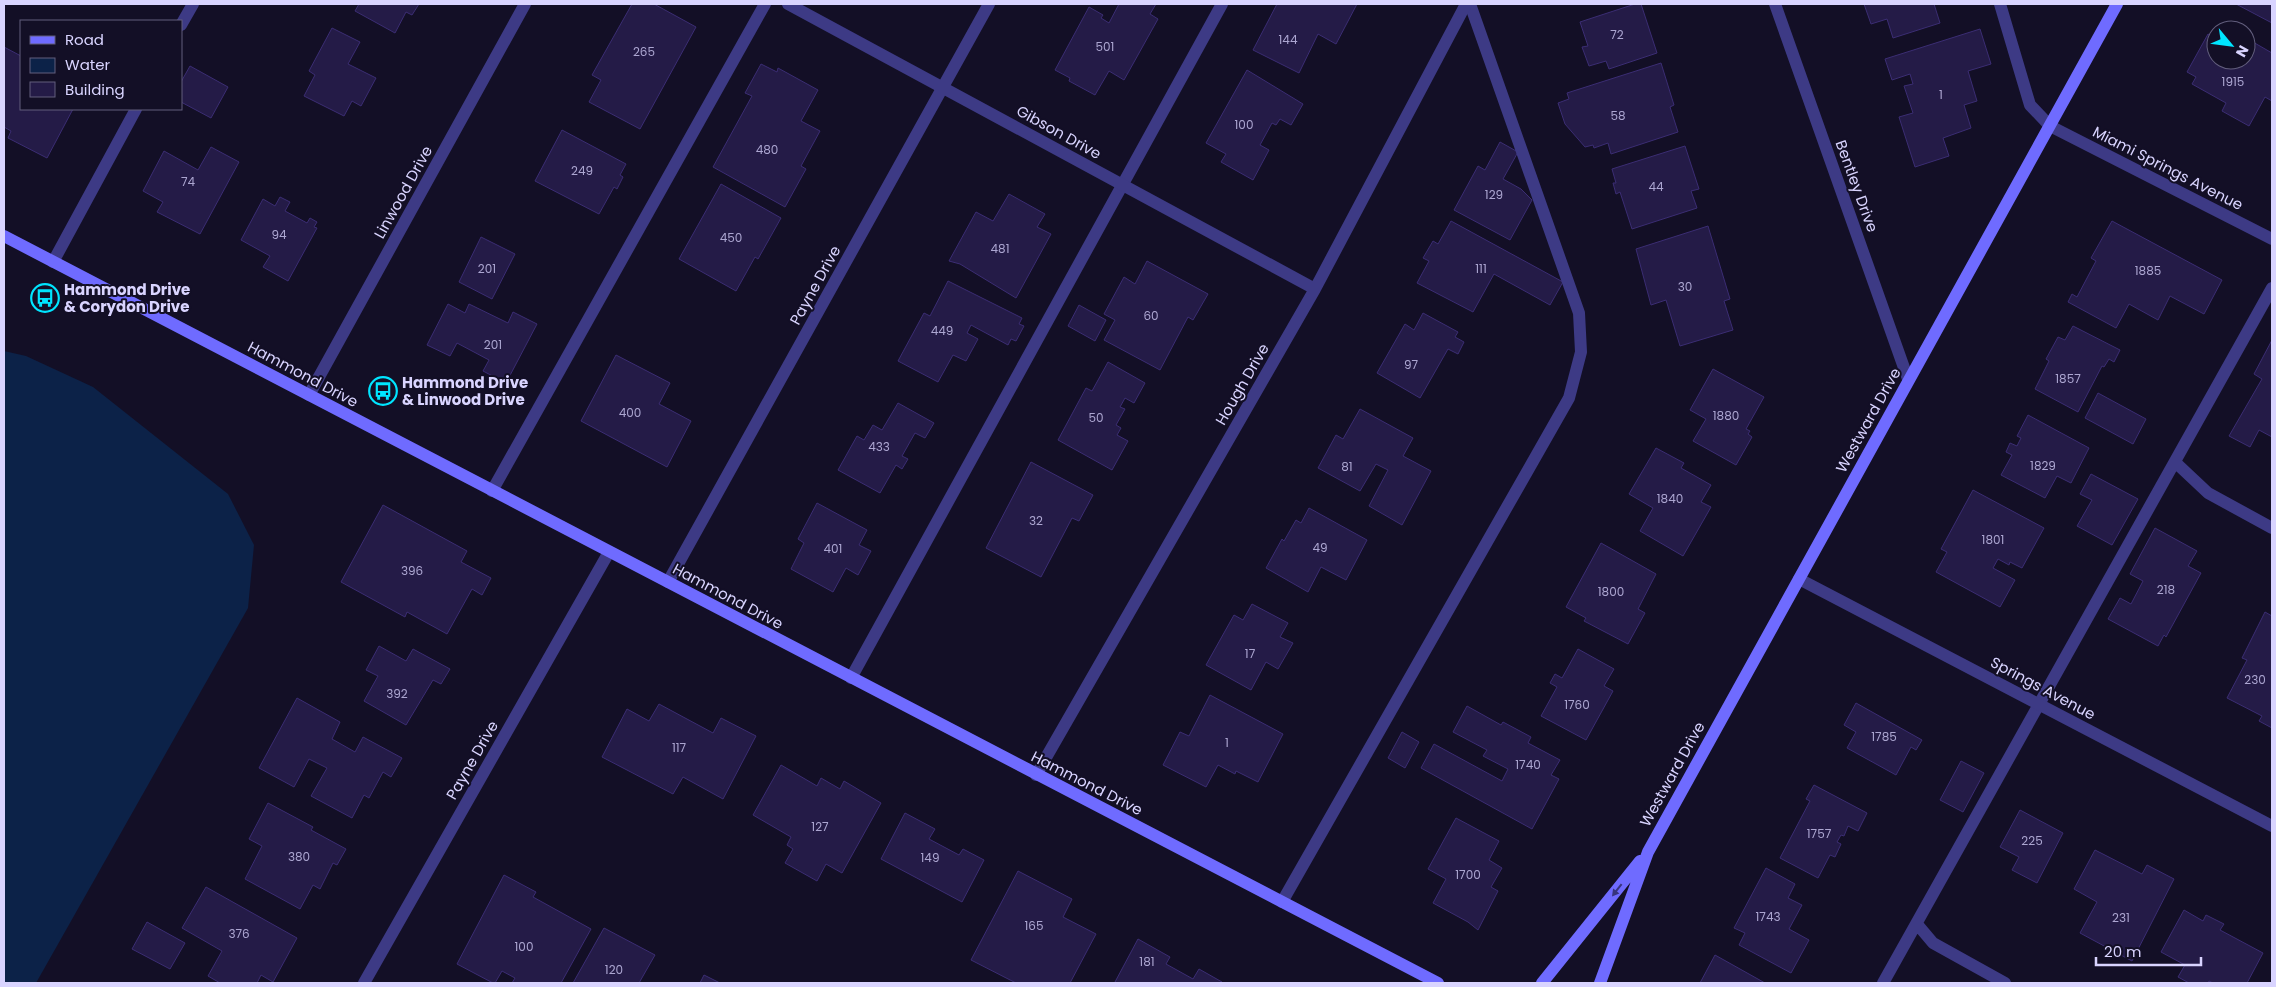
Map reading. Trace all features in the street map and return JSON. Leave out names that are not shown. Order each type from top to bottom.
[{"type":"street","points":[[182,23],[192,4]]},
{"type":"street","name":"Linwood Drive","points":[[309,395],[525,4]]},
{"type":"street","points":[[492,491],[765,4]]},
{"type":"street","name":"Gibson Drive","points":[[788,4],[1315,289]]},
{"type":"street","name":"Payne Drive","points":[[668,582],[989,4]]},
{"type":"street","points":[[851,678],[1222,4]]},
{"type":"street","name":"Hough Drive","points":[[1036,775],[1315,289],[1466,4]]},
{"type":"street","points":[[1282,902],[1569,398],[1582,352],[1578,313],[1470,4]]},
{"type":"street","name":"Bentley Drive","points":[[1775,4],[1908,379]]},
{"type":"street","name":"Miami Springs Avenue","points":[[2000,4],[2030,105],[2050,126],[2272,239]]},
{"type":"street","name":"Westward Drive","points":[[1600,983],[1648,852],[2117,4]]},
{"type":"street","points":[[53,262],[135,110]]},
{"type":"street","name":"Hammond Drive","points":[[4,236],[1438,983]]},
{"type":"street","points":[[1884,983],[2272,288]]},
{"type":"street","points":[[2175,462],[2208,492],[2272,528]]},
{"type":"street","name":"Payne Drive","points":[[364,983],[609,552]]},
{"type":"street","name":"Springs Avenue","points":[[1800,579],[2272,826]]},
{"type":"street","name":"Westward Drive","points":[[1542,983],[1648,852]]},
{"type":"street","points":[[1916,924],[1932,943],[2005,983]]},
{"type":"water","points":[[4,351],[26,356],[93,387],[228,494],[254,545],[248,608],[36,983],[4,983]]},
{"type":"building","points":[[359,4],[419,4],[412,15],[406,12],[395,33],[355,11]]},
{"type":"building","points":[[632,4],[654,4],[696,27],[640,129],[589,102],[601,80],[592,75]]},
{"type":"building","points":[[1119,4],[1156,4],[1150,14],[1158,19],[1124,80],[1109,71],[1095,95],[1069,81],[1070,78],[1055,70],[1089,7],[1103,15],[1101,18],[1109,23]]},
{"type":"building","points":[[1277,4],[1357,4],[1336,44],[1318,34],[1299,73],[1253,50]]},
{"type":"building","points":[[1635,4],[1641,4],[1657,53],[1609,69],[1606,61],[1589,66],[1582,47],[1588,46],[1580,22]]},
{"type":"building","points":[[1864,4],[1934,4],[1940,23],[1893,38],[1887,19],[1871,24]]},
{"type":"building","points":[[2236,4],[2272,4],[2272,23]]},
{"type":"building","points":[[332,28],[360,42],[348,64],[376,78],[361,106],[352,101],[344,116],[304,96],[315,75],[309,71]]},
{"type":"building","points":[[1980,29],[1991,64],[1968,71],[1977,101],[1964,105],[1971,128],[1943,138],[1949,156],[1915,167],[1899,117],[1913,113],[1904,86],[1913,84],[1910,74],[1892,80],[1885,59]]},
{"type":"building","points":[[2206,38],[2206,70],[2256,70],[2256,44],[2272,53],[2272,101],[2265,97],[2249,126],[2222,111],[2226,103],[2192,84],[2196,77],[2187,72]]},
{"type":"building","points":[[4,47],[20,55],[20,110],[72,110],[47,158],[8,138],[11,131],[4,127]]},
{"type":"building","points":[[1661,63],[1674,105],[1670,107],[1678,132],[1611,154],[1608,143],[1594,148],[1593,145],[1585,147],[1565,124],[1558,103],[1569,99],[1567,93]]},
{"type":"building","points":[[761,64],[777,72],[778,68],[818,90],[801,121],[820,131],[801,166],[806,169],[785,207],[713,167],[752,96],[745,93]]},
{"type":"building","points":[[190,66],[228,87],[211,118],[182,103],[182,80]]},
{"type":"building","points":[[1247,70],[1303,104],[1291,125],[1280,119],[1276,125],[1272,123],[1260,145],[1269,150],[1253,180],[1221,162],[1226,154],[1206,143]]},
{"type":"building","points":[[562,130],[626,164],[620,175],[623,177],[617,189],[614,187],[599,214],[535,181]]},
{"type":"building","points":[[1500,142],[1518,152],[1503,179],[1521,189],[1532,200],[1510,240],[1454,210],[1478,166],[1485,170]]},
{"type":"building","points":[[1685,146],[1699,189],[1691,191],[1697,208],[1632,229],[1620,192],[1616,194],[1613,183],[1616,183],[1612,169]]},
{"type":"building","points":[[211,147],[239,162],[200,234],[157,212],[163,202],[143,191],[164,151],[198,170]]},
{"type":"building","points":[[721,184],[781,218],[758,259],[755,257],[736,291],[679,259]]},
{"type":"building","points":[[1009,194],[1045,214],[1037,227],[1051,234],[1016,298],[960,264],[949,261],[976,212],[993,221]]},
{"type":"building","points":[[280,197],[290,202],[285,211],[307,223],[310,218],[317,222],[314,227],[317,228],[288,281],[263,267],[270,256],[241,240],[263,199],[275,206]]},
{"type":"building","points":[[1451,221],[1563,282],[1550,305],[1494,274],[1473,312],[1417,283],[1429,261],[1423,258],[1433,241],[1438,244]]},
{"type":"building","points":[[2112,221],[2222,280],[2204,314],[2170,296],[2158,320],[2129,304],[2116,328],[2068,302],[2072,294],[2077,297],[2096,261],[2091,258]]},
{"type":"building","points":[[1708,226],[1730,299],[1724,301],[1733,330],[1680,346],[1666,300],[1651,305],[1636,249]]},
{"type":"building","points":[[481,237],[515,254],[492,299],[459,282]]},
{"type":"building","points":[[1147,261],[1208,294],[1193,320],[1188,317],[1160,370],[1104,340],[1115,320],[1104,314],[1124,277],[1135,284]]},
{"type":"building","points":[[948,281],[1022,318],[1019,324],[1024,326],[1016,341],[1011,339],[1008,345],[971,325],[967,333],[978,339],[966,361],[953,355],[938,382],[898,361],[924,313],[930,316]]},
{"type":"building","points":[[448,304],[465,313],[469,304],[508,323],[513,312],[537,324],[506,383],[483,371],[489,360],[457,343],[450,356],[427,345]]},
{"type":"building","points":[[1079,305],[1106,320],[1095,341],[1068,326]]},
{"type":"building","points":[[1423,313],[1458,332],[1455,337],[1464,342],[1458,354],[1448,349],[1420,398],[1377,373],[1405,324],[1414,330]]},
{"type":"building","points":[[2073,326],[2120,350],[2114,362],[2109,359],[2104,367],[2102,366],[2078,412],[2035,389],[2049,361],[2046,359],[2058,337],[2065,340]]},
{"type":"building","points":[[2272,340],[2272,437],[2259,430],[2250,447],[2229,436],[2262,379],[2254,374]]},
{"type":"building","points":[[616,355],[670,383],[659,404],[691,421],[667,467],[581,421]]},
{"type":"building","points":[[1108,362],[1145,383],[1134,403],[1125,398],[1120,407],[1125,409],[1116,425],[1121,428],[1117,435],[1128,441],[1112,470],[1058,440],[1086,388],[1092,391]]},
{"type":"building","points":[[1713,369],[1764,397],[1746,429],[1750,431],[1748,434],[1752,437],[1736,465],[1693,441],[1706,419],[1690,410]]},
{"type":"building","points":[[2098,393],[2146,419],[2133,444],[2085,418]]},
{"type":"building","points":[[898,403],[934,423],[925,438],[915,433],[902,456],[908,459],[902,469],[896,465],[880,493],[838,470],[857,436],[864,440],[873,425],[882,430]]},
{"type":"building","points":[[1360,409],[1413,438],[1403,456],[1431,471],[1402,525],[1369,506],[1388,470],[1376,464],[1360,491],[1318,468],[1336,435],[1343,439]]},
{"type":"building","points":[[2028,415],[2089,448],[2071,483],[2057,476],[2045,498],[2001,475],[2012,455],[2006,452],[2010,443],[2017,446],[2021,438],[2017,436]]},
{"type":"building","points":[[1656,448],[1684,463],[1681,468],[1711,485],[1701,502],[1711,507],[1683,556],[1640,531],[1653,508],[1629,494]]},
{"type":"building","points":[[1031,462],[1093,495],[1079,521],[1072,518],[1041,577],[986,548]]},
{"type":"building","points":[[2091,474],[2138,499],[2112,545],[2077,526],[2092,500],[2080,494]]},
{"type":"building","points":[[1973,490],[2044,528],[2022,568],[2010,562],[2009,565],[1998,559],[1993,568],[2015,580],[2000,607],[1936,572],[1947,552],[1941,549]]},
{"type":"building","points":[[817,503],[867,530],[859,545],[871,551],[858,575],[846,568],[833,592],[791,569],[804,543],[798,539]]},
{"type":"building","points":[[383,505],[467,551],[461,562],[491,578],[482,595],[472,589],[447,634],[407,612],[405,617],[341,582]]},
{"type":"building","points":[[1309,508],[1367,540],[1346,580],[1321,567],[1308,592],[1266,568],[1282,539],[1284,541],[1296,520],[1301,523]]},
{"type":"building","points":[[2155,528],[2197,551],[2188,566],[2201,573],[2166,637],[2164,635],[2158,646],[2108,619],[2120,598],[2131,604],[2143,581],[2130,574]]},
{"type":"building","points":[[1601,543],[1656,574],[1638,609],[1645,613],[1628,644],[1584,621],[1586,618],[1566,607]]},
{"type":"building","points":[[1252,604],[1288,623],[1280,637],[1293,643],[1278,669],[1266,662],[1251,690],[1206,665],[1234,615],[1243,620]]},
{"type":"building","points":[[2265,612],[2272,616],[2272,728],[2259,721],[2262,716],[2227,698],[2247,660],[2242,658]]},
{"type":"building","points":[[379,646],[406,661],[413,649],[450,669],[441,684],[433,680],[406,725],[364,701],[378,676],[366,670]]},
{"type":"building","points":[[1578,649],[1614,669],[1604,686],[1613,691],[1586,740],[1541,716],[1557,687],[1550,683],[1555,674],[1562,678]]},
{"type":"building","points":[[1210,695],[1283,734],[1258,782],[1236,771],[1235,774],[1218,765],[1206,787],[1163,765],[1180,732],[1189,736]]},
{"type":"building","points":[[297,698],[340,722],[332,739],[355,752],[363,737],[402,758],[391,777],[383,772],[369,798],[364,795],[352,818],[311,796],[327,768],[309,759],[294,787],[259,768]]},
{"type":"building","points":[[1856,703],[1922,740],[1916,750],[1911,747],[1896,775],[1847,748],[1856,732],[1844,725]]},
{"type":"building","points":[[659,704],[713,733],[721,718],[756,736],[723,799],[683,777],[673,794],[602,757],[627,709],[649,721]]},
{"type":"building","points":[[1467,706],[1501,725],[1503,722],[1531,737],[1528,743],[1560,760],[1551,775],[1559,779],[1532,829],[1421,768],[1434,744],[1502,781],[1508,769],[1483,756],[1487,750],[1453,732]]},
{"type":"building","points":[[1402,732],[1419,742],[1405,768],[1388,758]]},
{"type":"building","points":[[1961,761],[1984,773],[1963,812],[1940,800]]},
{"type":"building","points":[[781,765],[817,786],[821,778],[840,789],[844,781],[881,803],[842,873],[826,864],[817,881],[785,863],[793,849],[787,845],[791,837],[753,815]]},
{"type":"building","points":[[1814,785],[1867,813],[1858,831],[1848,826],[1844,836],[1841,835],[1837,842],[1841,844],[1835,857],[1830,855],[1818,878],[1780,858],[1810,801],[1806,799]]},
{"type":"building","points":[[268,803],[313,827],[311,830],[346,849],[337,865],[333,863],[320,889],[313,885],[300,909],[245,879],[262,846],[249,839]]},
{"type":"building","points":[[2020,810],[2063,833],[2037,883],[2012,870],[2019,857],[2000,847]]},
{"type":"building","points":[[905,813],[935,829],[929,839],[959,855],[963,849],[984,860],[962,902],[881,859]]},
{"type":"building","points":[[1456,818],[1499,841],[1489,860],[1502,868],[1491,887],[1498,891],[1478,930],[1468,922],[1433,903],[1446,879],[1428,869]]},
{"type":"building","points":[[2095,850],[2142,874],[2147,865],[2174,879],[2132,961],[2080,933],[2097,902],[2074,889]]},
{"type":"building","points":[[1766,868],[1795,884],[1788,898],[1802,905],[1789,929],[1809,940],[1791,973],[1739,945],[1745,933],[1734,928]]},
{"type":"building","points":[[1018,871],[1072,899],[1063,917],[1096,934],[1070,983],[1016,983],[971,960]]},
{"type":"building","points":[[504,875],[536,892],[533,897],[591,929],[561,983],[512,983],[515,978],[502,971],[495,983],[493,983],[457,964]]},
{"type":"building","points":[[206,887],[297,938],[273,982],[261,975],[257,983],[220,983],[208,976],[222,951],[182,928]]},
{"type":"building","points":[[2184,910],[2203,921],[2206,915],[2224,924],[2220,930],[2263,953],[2247,983],[2213,983],[2209,981],[2208,983],[2189,983],[2178,977],[2185,965],[2161,952]]},
{"type":"building","points":[[147,922],[185,943],[170,969],[132,949]]},
{"type":"building","points":[[604,928],[655,955],[639,983],[573,983]]},
{"type":"building","points":[[1138,939],[1170,957],[1166,964],[1193,979],[1199,969],[1222,982],[1115,982]]},
{"type":"building","points":[[1715,955],[1765,983],[1700,983]]},
{"type":"building","points":[[704,975],[720,983],[700,983]]},
{"type":"place","name":"Hammond Drive & Corydon Drive","points":[[45,298]]},
{"type":"place","name":"Hammond Drive & Linwood Drive","points":[[383,391]]}]
